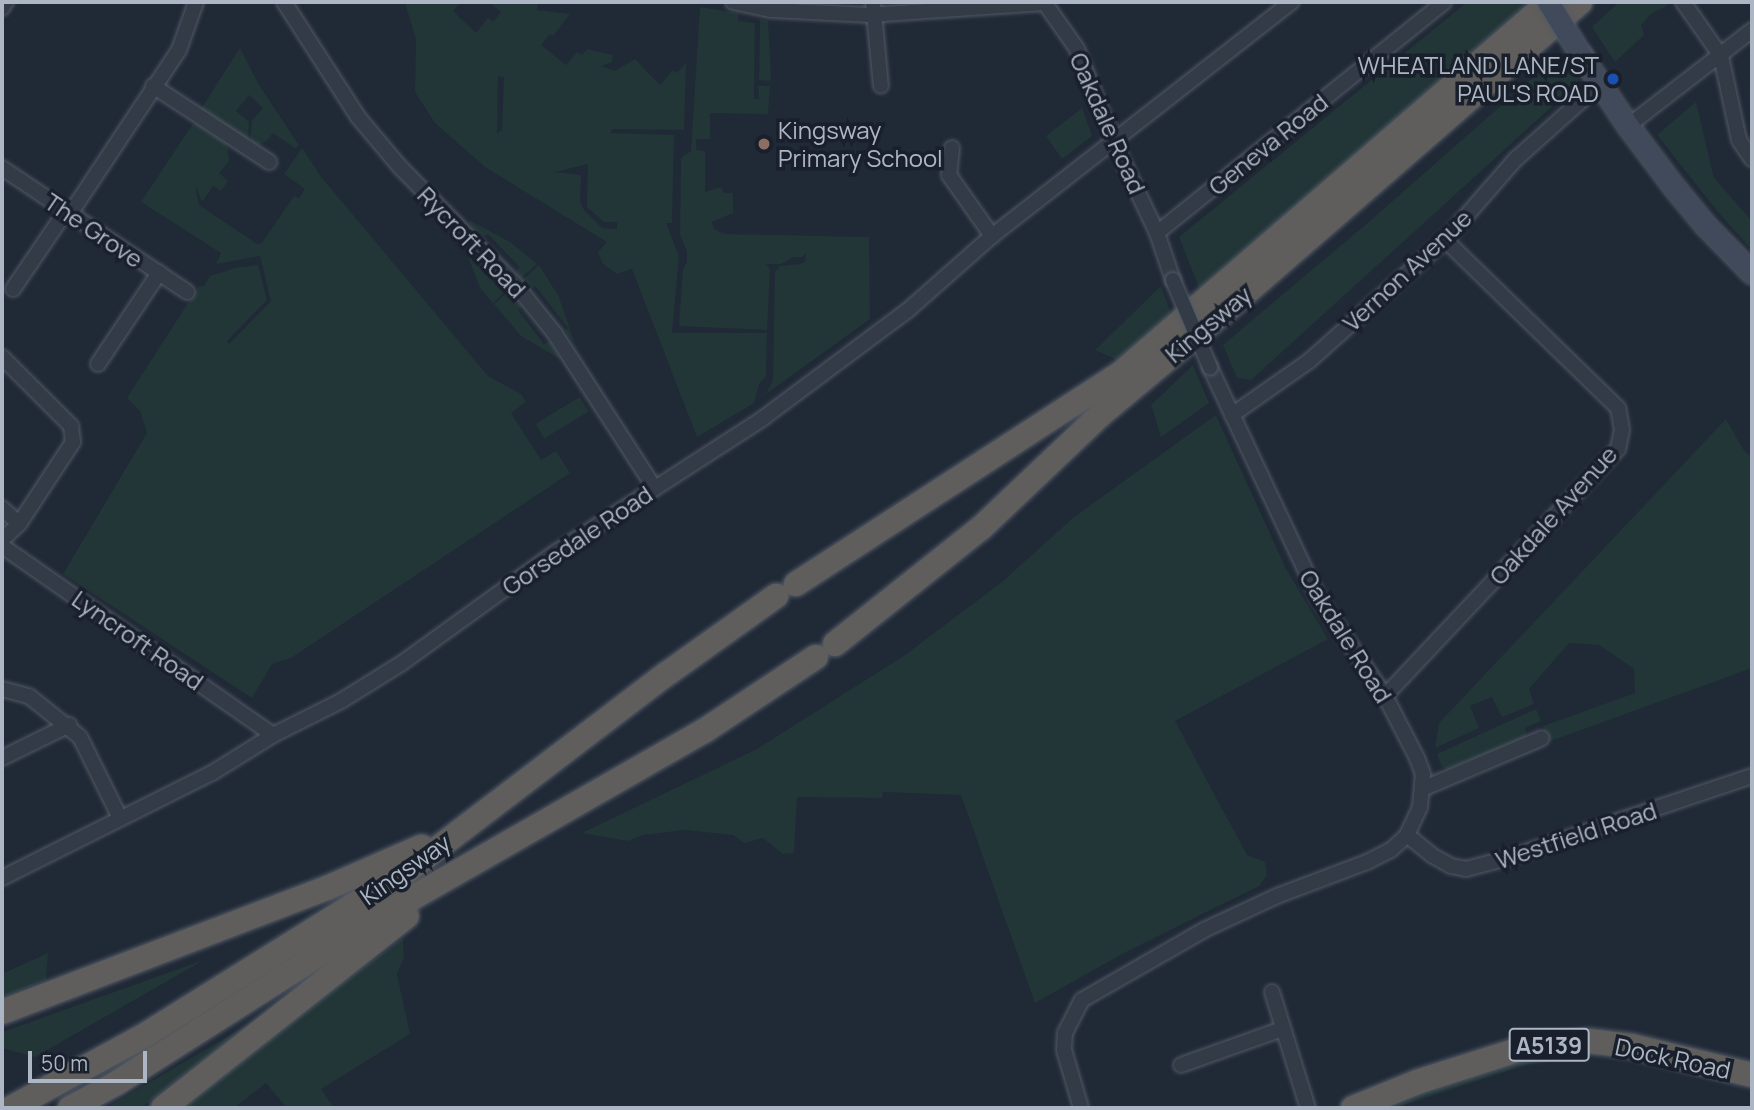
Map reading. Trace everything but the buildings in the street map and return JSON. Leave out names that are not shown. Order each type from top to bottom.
[{"type":"highway","name":"Kingsway","points":[[12,1108],[142,1037],[409,870],[786,590],[1121,373],[1548,2]]},
{"type":"highway","name":"Kingsway","points":[[70,1108],[126,1077],[372,921],[704,731],[826,651],[981,528],[1100,415],[1232,305],[1580,2]]},
{"type":"highway","points":[[2,1012],[327,888],[467,825]]},
{"type":"highway","points":[[163,1108],[488,853]]},
{"type":"highway","name":"Dock Road","points":[[1353,1108],[1417,1082],[1517,1050],[1589,1041],[1632,1046],[1752,1075]]},
{"type":"main road","points":[[1548,2],[1628,126],[1705,225],[1752,273]]},
{"type":"street","points":[[2,8],[6,2]]},
{"type":"street","points":[[13,289],[179,50],[196,2]]},
{"type":"street","name":"Rycroft Road","points":[[284,2],[358,117],[400,167],[515,284],[555,334],[654,487]]},
{"type":"street","points":[[733,2],[771,10],[1044,2]]},
{"type":"street","name":"Oakdale Road","points":[[1044,2],[1077,49],[1114,142],[1157,233],[1172,280],[1210,367],[1318,597],[1385,696],[1417,758],[1423,774],[1422,789],[1415,822],[1407,835]]},
{"type":"street","name":"Gorsedale Road","points":[[2,878],[212,773],[273,735],[341,701],[401,663],[556,552],[799,394],[908,310],[992,236],[1292,2]]},
{"type":"street","name":"Geneva Road","points":[[1157,233],[1444,2]]},
{"type":"street","points":[[1683,2],[1721,56],[1739,140],[1752,159]]},
{"type":"street","points":[[875,8],[881,86]]},
{"type":"street","points":[[1628,126],[1752,30]]},
{"type":"street","name":"Vernon Avenue","points":[[1232,415],[1309,361],[1445,240],[1516,159],[1601,83]]},
{"type":"street","points":[[153,86],[269,162]]},
{"type":"street","points":[[952,148],[948,175],[992,236]]},
{"type":"street","name":"The Grove","points":[[2,168],[187,292]]},
{"type":"street","name":"Oakdale Avenue","points":[[1385,696],[1618,449],[1622,430],[1618,408],[1445,240]]},
{"type":"street","points":[[98,365],[159,273]]},
{"type":"street","points":[[2,357],[54,407],[73,433],[73,442],[19,524],[2,540]]},
{"type":"street","points":[[2,508],[19,524]]},
{"type":"street","name":"Lyncroft Road","points":[[2,546],[273,735]]},
{"type":"street","points":[[2,689],[29,696],[69,725],[80,737],[120,818]]},
{"type":"street","points":[[2,758],[69,725]]},
{"type":"street","points":[[1422,789],[1542,738]]},
{"type":"street","name":"Westfield Road","points":[[1407,835],[1433,856],[1451,866],[1466,869],[1508,858],[1752,776]]},
{"type":"street","points":[[1081,1108],[1064,1050],[1065,1033],[1082,1000],[1205,930],[1277,896],[1367,862],[1391,850],[1407,835]]},
{"type":"street","points":[[1272,992],[1308,1108]]},
{"type":"street","points":[[1181,1065],[1282,1029]]},
{"type":"shaded area","points":[[461,2],[453,11],[476,33],[488,18],[493,22],[501,12],[489,2],[538,2],[537,10],[570,14],[553,36],[550,34],[541,45],[566,65],[577,52],[582,55],[587,49],[613,55],[612,62],[601,66],[615,71],[635,59],[660,85],[673,70],[677,73],[686,63],[684,130],[612,129],[610,133],[674,135],[672,223],[666,223],[679,256],[672,333],[767,333],[766,376],[759,384],[754,403],[697,437],[632,269],[617,274],[603,264],[598,252],[607,242],[485,167],[435,123],[415,92],[416,39],[405,3]],"holes":[[[498,76],[504,77],[502,130],[497,133]],[[588,164],[587,207],[604,222],[617,222],[617,229],[602,228],[584,210],[580,202],[581,175],[555,172]]]},
{"type":"shaded area","points":[[1467,2],[1529,2],[1200,290],[1179,237]]},
{"type":"shaded area","points":[[1619,2],[1673,2],[1651,14],[1641,25],[1644,35],[1615,62],[1592,27]]},
{"type":"shaded area","points":[[700,7],[738,13],[738,21],[755,23],[754,99],[759,99],[758,86],[770,86],[768,114],[710,113],[710,139],[696,139],[696,150],[705,151],[705,192],[721,187],[724,193],[733,193],[733,213],[712,222],[714,229],[724,234],[869,237],[870,319],[766,394],[773,380],[775,272],[780,266],[801,264],[805,261],[806,253],[781,264],[766,264],[770,270],[767,330],[679,326],[683,270],[687,262],[687,251],[680,235],[681,158],[691,151]]},
{"type":"shaded area","points":[[760,19],[768,20],[771,81],[759,80]]},
{"type":"shaded area","points":[[240,48],[259,85],[299,145],[296,149],[273,133],[267,141],[258,145],[250,143],[252,121],[263,108],[249,95],[236,111],[249,122],[248,142],[201,109]]},
{"type":"shaded area","points":[[1562,52],[1579,77],[1578,83],[1251,380],[1237,378],[1223,345],[1371,220]]},
{"type":"shaded area","points":[[1696,102],[1714,178],[1752,221],[1752,250],[1717,211],[1657,135]]},
{"type":"shaded area","points":[[1082,108],[1092,136],[1062,159],[1046,136]]},
{"type":"shaded area","points":[[194,122],[227,144],[229,161],[219,173],[228,181],[221,191],[213,186],[202,202],[195,184],[199,205],[257,244],[262,243],[294,196],[299,198],[305,189],[284,174],[302,148],[322,178],[488,376],[521,394],[526,402],[511,413],[541,460],[556,451],[570,473],[291,658],[272,664],[252,698],[63,574],[147,433],[140,411],[127,398],[199,286],[204,286],[210,276],[235,268],[258,265],[267,300],[227,341],[229,344],[271,301],[260,256],[216,264],[221,253],[141,202]]},
{"type":"shaded area","points":[[471,221],[510,242],[537,264],[521,278],[516,271],[519,267],[488,234],[482,237],[469,223]]},
{"type":"shaded area","points":[[467,254],[496,285],[503,283],[508,289],[493,303],[480,288]]},
{"type":"shaded area","points":[[539,265],[559,297],[575,344],[565,331],[568,328],[535,286],[530,290],[522,280]]},
{"type":"shaded area","points":[[1161,286],[1172,315],[1161,326],[1117,360],[1095,350]]},
{"type":"shaded area","points":[[509,291],[522,306],[518,310],[544,344],[550,341],[560,359],[521,336],[494,304]]},
{"type":"shaded area","points":[[1193,365],[1209,403],[1161,437],[1151,405]]},
{"type":"shaded area","points":[[580,397],[589,412],[544,438],[535,424]]},
{"type":"shaded area","points":[[1216,415],[1285,567],[1328,639],[1175,721],[1247,855],[1265,862],[1267,875],[1259,886],[1122,954],[1035,1003],[961,795],[883,792],[882,798],[797,797],[794,853],[783,854],[763,838],[744,843],[733,835],[685,830],[643,835],[628,841],[582,833],[757,749],[905,655],[1002,582],[1074,517]]},
{"type":"shaded area","points":[[1726,419],[1743,449],[1752,458],[1752,668],[1548,742],[1543,726],[1635,693],[1634,669],[1599,645],[1569,643],[1529,689],[1534,704],[1502,717],[1492,697],[1470,706],[1479,728],[1435,748],[1439,723]]},
{"type":"shaded area","points":[[1536,709],[1541,721],[1525,728],[1527,736],[1448,769],[1442,767],[1437,754]]},
{"type":"shaded area","points":[[403,938],[404,957],[397,974],[410,1034],[321,1089],[334,1108],[287,1108],[266,1083],[234,1108],[175,1108]]},
{"type":"shaded area","points":[[48,953],[46,980],[2,998],[2,974]]},
{"type":"shaded area","points":[[204,960],[35,1057],[2,1048],[2,1032]]},
{"type":"shaded area","points":[[254,1021],[141,1108],[106,1108],[164,1074]]},
{"type":"shaded area","points":[[1588,1048],[1632,1058],[1587,1055],[1543,1059],[1395,1108],[1376,1108],[1541,1053]]},
{"type":"place","name":"WHEATLAND LANE/ST PAUL'S ROAD","points":[[1613,79]]},
{"type":"place","name":"Kingsway Primary School","points":[[764,144]]}]
